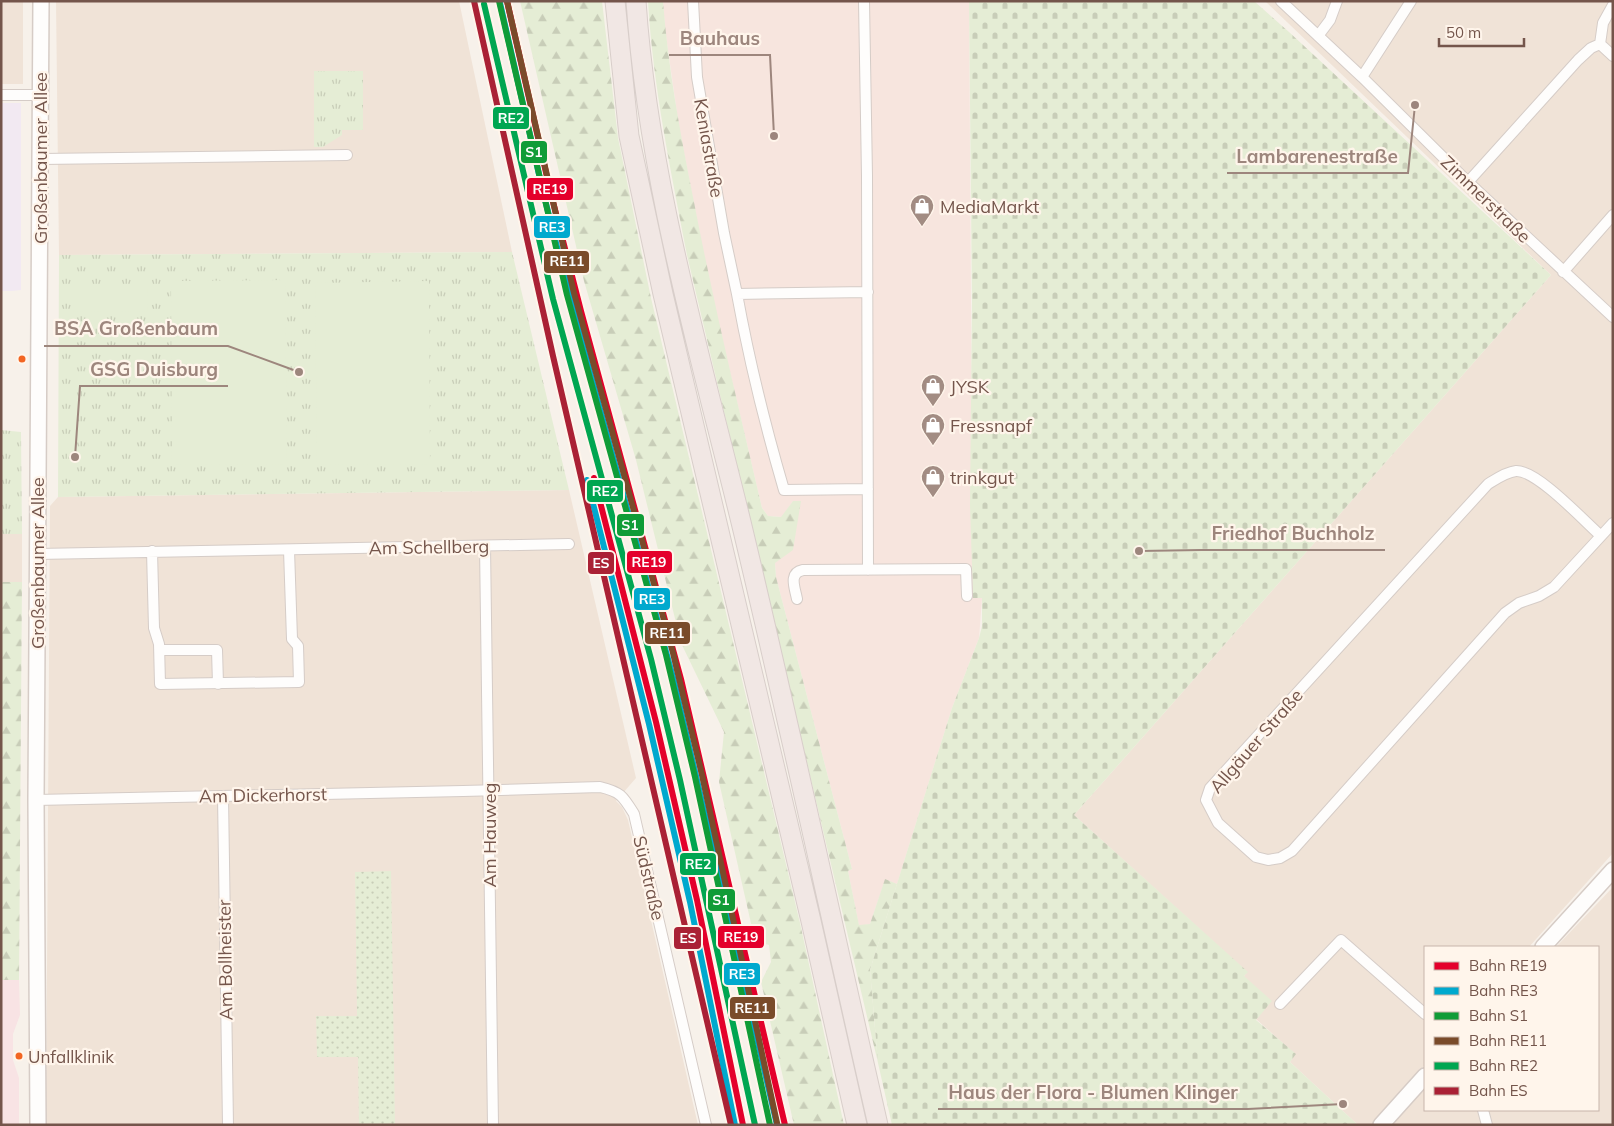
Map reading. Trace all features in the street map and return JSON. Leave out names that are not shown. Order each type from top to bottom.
[{"type":"highway","points":[[615,1],[628,136],[663,294],[811,921],[857,1125]]},
{"type":"highway","points":[[636,1],[650,131],[680,274],[746,543],[878,1125]]},
{"type":"main road","name":"Großenbaumer Allee","points":[[38,1125],[36,800],[41,1]]},
{"type":"main road","points":[[1544,946],[1613,870]]},
{"type":"main road","points":[[1381,1125],[1424,1077]]},
{"type":"street","name":"Keniastraße","points":[[693,1],[695,52],[700,94],[724,233],[748,354],[784,490],[868,489]]},
{"type":"street","points":[[864,1],[868,292],[868,570]]},
{"type":"street","name":"Zimmerstraße","points":[[1281,1],[1362,77],[1468,182],[1613,317]]},
{"type":"street","points":[[1318,36],[1330,20],[1337,1]]},
{"type":"street","points":[[1362,77],[1407,2]]},
{"type":"street","points":[[1600,44],[1602,23],[1613,5]]},
{"type":"street","points":[[1600,44],[1613,56]]},
{"type":"street","points":[[1468,182],[1578,60],[1591,48],[1600,44]]},
{"type":"street","points":[[1,95],[41,95]]},
{"type":"street","points":[[41,159],[347,155]]},
{"type":"street","points":[[1563,272],[1613,216]]},
{"type":"street","points":[[737,294],[868,292]]},
{"type":"street","name":"Allgäuer Straße","points":[[1601,536],[1543,483],[1529,473],[1516,471],[1502,475],[1488,484],[1210,788],[1206,800],[1218,823],[1256,857],[1268,860],[1280,858],[1292,851],[1505,613],[1519,603],[1538,596],[1554,587],[1613,524]]},
{"type":"street","name":"Am Schellberg","points":[[37,554],[569,544]]},
{"type":"street","name":"Am Hauweg","points":[[485,546],[493,1125]]},
{"type":"street","points":[[152,551],[154,628],[160,650],[160,684],[218,684],[299,682],[298,646],[292,639],[289,550]]},
{"type":"street","points":[[797,599],[793,579],[794,574],[798,571],[966,569],[966,596]]},
{"type":"street","points":[[160,650],[217,650],[218,684]]},
{"type":"street","name":"Südstraße","points":[[489,789],[600,786],[616,791],[626,799],[634,814],[706,1125]]},
{"type":"street","name":"Am Dickerhorst","points":[[36,800],[489,789]]},
{"type":"street","name":"Am Bollheister","points":[[222,796],[228,1125]]},
{"type":"street","points":[[1280,1004],[1341,940],[1424,1013]]},
{"type":"street","points":[[1483,1111],[1486,1125]]},
{"type":"shaded area","points":[[1,1],[23,1],[23,84],[1,84]]},
{"type":"shaded area","points":[[56,1],[459,1],[512,252],[59,255]]},
{"type":"shaded area","points":[[663,1],[969,1],[973,597],[982,598],[979,638],[952,708],[897,884],[885,880],[870,924],[859,926],[848,871],[852,869],[776,577],[775,563],[793,501],[782,517],[768,516],[762,508],[710,287],[679,127],[665,29]]},
{"type":"shaded area","points":[[1265,1],[1613,1],[1613,853],[1530,946],[1424,946],[1424,1066],[1372,1125],[1358,1125],[1290,1062],[1295,1054],[1256,1019],[1244,976],[1247,972],[1074,815],[1551,275]]},
{"type":"shaded area","points":[[1,103],[21,103],[21,290],[12,291],[1,291]]},
{"type":"shaded area","points":[[569,490],[636,778],[616,801],[622,807],[628,820],[698,1125],[46,1125],[50,506],[58,497]]},
{"type":"shaded area","points":[[1,534],[22,534],[22,582],[1,582]]},
{"type":"shaded area","points":[[1613,887],[1613,1125],[1390,1125],[1424,1088],[1424,1111],[1599,1111],[1599,946],[1557,946]]},
{"type":"shaded area","points":[[1,980],[19,980],[20,1015],[13,1034],[13,1060],[19,1078],[19,1125],[1,1125]]},
{"type":"green space","points":[[520,1],[602,1],[618,138],[651,298],[800,923],[844,1125],[794,1125],[761,982],[771,962],[769,945],[755,941],[719,782],[724,732],[681,643],[636,460],[584,281]]},
{"type":"green space","points":[[648,1],[663,1],[671,75],[688,173],[717,314],[762,508],[768,516],[781,517],[793,501],[801,501],[793,550],[775,563],[776,577],[852,869],[848,871],[859,925],[870,924],[885,879],[897,884],[870,970],[878,1063],[687,255],[658,97]]},
{"type":"green space","points":[[969,1],[1254,1],[1551,275],[1074,815],[1248,972],[1244,976],[1272,1001],[1256,1020],[1296,1054],[1290,1062],[1358,1125],[892,1125],[878,1063],[870,970],[952,708],[982,626],[982,598],[973,598],[970,505],[972,302]]},
{"type":"green space","points":[[314,71],[363,71],[363,130],[342,130],[342,135],[323,147],[314,147]]},
{"type":"green space","points":[[512,252],[569,490],[58,497],[59,255]]},
{"type":"green space","points":[[285,280],[287,464],[172,465],[171,281]]},
{"type":"green space","points":[[429,281],[430,464],[317,465],[315,283]]},
{"type":"green space","points":[[72,289],[147,289],[148,311],[72,312]]},
{"type":"green space","points":[[1,430],[21,432],[22,534],[1,534]]},
{"type":"green space","points":[[1,582],[22,582],[19,980],[1,980]]},
{"type":"green space","points":[[391,871],[395,1125],[359,1125],[358,1057],[317,1057],[316,1016],[357,1016],[355,872]]},
{"type":"rail line","name":"ES","points":[[474,1],[553,356],[731,1125]]},
{"type":"rail line","name":"S1","points":[[499,1],[567,295],[666,655],[695,777],[770,1125]]},
{"type":"rail line","name":"RE19","points":[[507,1],[550,190],[581,311],[681,679],[785,1125]]},
{"type":"rail line","name":"RE11","points":[[507,1],[574,293],[673,653],[702,775],[777,1123]]},
{"type":"rail line","name":"RE3","points":[[500,3],[543,192],[574,313],[674,681],[777,1125]]},
{"type":"rail line","name":"RE2","points":[[484,4],[553,299],[651,659],[680,780],[755,1125]]},
{"type":"rail line","name":"RE19","points":[[594,478],[656,722],[697,900],[743,1125]]},
{"type":"rail line","name":"RE3","points":[[587,480],[649,724],[690,902],[735,1125]]},
{"type":"place","name":"Lambarenestraße","points":[[1415,105]]},
{"type":"place","name":"Bauhaus","points":[[774,136]]},
{"type":"place","name":"MediaMarkt","points":[[922,227]]},
{"type":"place","name":"BSA Großenbaum","points":[[299,372]]},
{"type":"place","name":"JYSK","points":[[933,407]]},
{"type":"place","name":"Fressnapf","points":[[933,446]]},
{"type":"place","name":"GSG Duisburg","points":[[75,457]]},
{"type":"place","name":"trinkgut","points":[[933,498]]},
{"type":"place","name":"Friedhof Buchholz","points":[[1139,551]]},
{"type":"place","name":"Unfallklinik","points":[[19,1056]]},
{"type":"place","name":"Haus der Flora - Blumen Klinger","points":[[1343,1104]]}]
